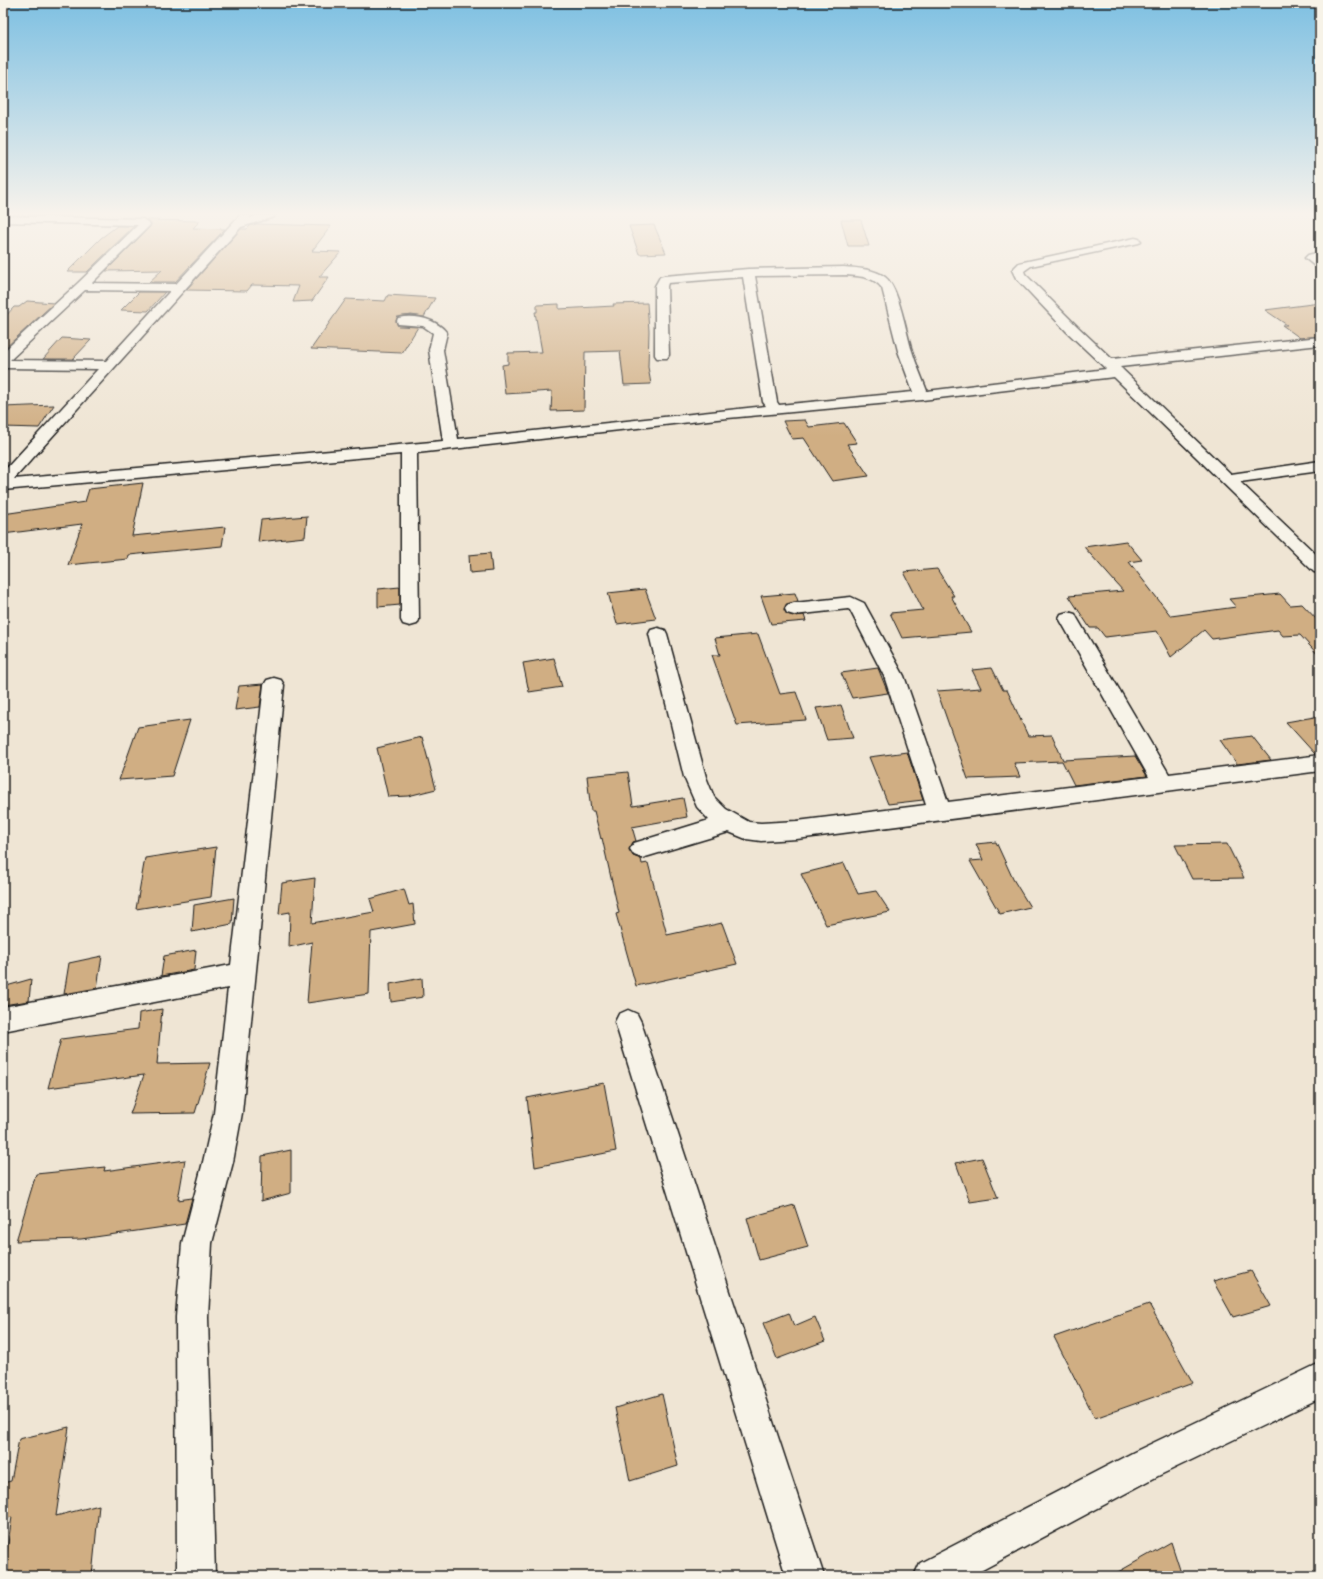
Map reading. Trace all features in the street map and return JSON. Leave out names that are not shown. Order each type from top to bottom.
[{"type":"street","points":[[3,359],[79,289]]},
{"type":"street","points":[[3,483],[177,289]]},
{"type":"street","points":[[661,289],[662,355]]},
{"type":"street","points":[[751,289],[770,402],[775,409]]},
{"type":"street","points":[[888,289],[905,351],[922,396]]},
{"type":"street","points":[[1034,289],[1112,368],[1320,568]]},
{"type":"street","points":[[403,322],[430,324],[435,326],[440,333],[436,350],[451,445]]},
{"type":"street","points":[[3,483],[410,449],[775,409],[922,396],[1112,368],[1320,341]]},
{"type":"street","points":[[3,364],[108,365]]},
{"type":"street","points":[[410,449],[410,620]]},
{"type":"street","points":[[1228,479],[1320,466]]},
{"type":"street","points":[[794,609],[851,603],[857,606],[894,676],[940,812]]},
{"type":"street","points":[[1068,618],[1163,783]]},
{"type":"street","points":[[658,634],[696,776],[705,801],[718,815],[730,823],[746,830],[773,832],[1320,763]]},
{"type":"street","points":[[196,1576],[192,1317],[196,1243],[218,1162],[228,1113],[274,685]]},
{"type":"street","points":[[642,849],[730,823]]},
{"type":"street","points":[[3,1019],[244,974]]},
{"type":"street","points":[[628,1022],[805,1576]]},
{"type":"street","points":[[933,1576],[1146,1464],[1320,1380]]},
{"type":"building","points":[[187,289],[249,289],[247,291],[186,290]]},
{"type":"building","points":[[298,289],[321,289],[312,301],[293,302]]},
{"type":"building","points":[[139,292],[165,292],[148,311],[121,310]]},
{"type":"building","points":[[388,295],[435,298],[424,317],[411,315],[397,318],[396,321],[398,326],[418,327],[402,353],[311,349],[346,299],[385,301]]},
{"type":"building","points":[[27,301],[54,303],[3,350],[3,319],[14,307],[19,307]]},
{"type":"building","points":[[647,303],[649,331],[648,367],[651,384],[624,385],[620,351],[585,352],[584,410],[551,411],[552,391],[505,394],[502,365],[508,364],[508,353],[542,352],[535,312],[537,312],[537,305],[559,304],[559,309],[614,306],[613,304]]},
{"type":"building","points":[[1320,303],[1320,336],[1300,338],[1282,325],[1287,325],[1265,310]]},
{"type":"building","points":[[62,338],[91,340],[73,359],[43,359]]},
{"type":"building","points":[[54,405],[39,428],[3,427],[3,407]]},
{"type":"building","points":[[805,420],[809,427],[844,423],[857,443],[847,444],[869,476],[832,481],[804,438],[792,439],[783,421]]},
{"type":"building","points":[[143,483],[132,536],[225,527],[222,546],[129,555],[128,559],[68,565],[82,524],[3,534],[3,514],[85,502],[89,489]]},
{"type":"building","points":[[307,516],[305,537],[258,542],[261,520]]},
{"type":"building","points":[[1126,541],[1142,560],[1129,562],[1171,616],[1236,607],[1229,599],[1280,594],[1290,605],[1302,604],[1320,623],[1320,657],[1300,635],[1283,636],[1278,630],[1212,639],[1204,630],[1171,657],[1157,631],[1105,637],[1098,628],[1090,628],[1069,596],[1123,591],[1084,547]]},
{"type":"building","points":[[490,553],[492,571],[470,573],[469,555]]},
{"type":"building","points":[[937,569],[954,596],[951,596],[971,632],[902,638],[890,613],[923,610],[904,572]]},
{"type":"building","points":[[400,587],[400,605],[378,607],[378,589]]},
{"type":"building","points":[[645,589],[656,619],[617,624],[608,593]]},
{"type":"building","points":[[795,593],[798,601],[787,604],[784,610],[787,614],[794,616],[804,615],[806,621],[771,624],[761,596]]},
{"type":"building","points":[[758,634],[780,694],[796,692],[806,720],[737,725],[712,655],[720,655],[715,638]]},
{"type":"building","points":[[554,658],[562,687],[529,692],[523,663]]},
{"type":"building","points":[[878,668],[888,693],[852,698],[841,673]]},
{"type":"building","points":[[992,668],[1003,690],[1007,690],[1028,736],[1052,735],[1063,760],[1135,756],[1147,776],[1074,785],[1062,761],[1014,763],[1020,777],[968,779],[937,691],[981,688],[972,670]]},
{"type":"building","points":[[263,684],[260,707],[235,710],[239,686]]},
{"type":"building","points":[[841,705],[853,738],[827,740],[816,708]]},
{"type":"building","points":[[1320,716],[1320,754],[1315,754],[1286,722]]},
{"type":"building","points":[[190,720],[172,776],[119,780],[138,727]]},
{"type":"building","points":[[1252,736],[1271,760],[1237,764],[1220,740]]},
{"type":"building","points":[[422,737],[436,789],[408,796],[388,797],[377,748]]},
{"type":"building","points":[[907,752],[923,800],[888,804],[869,757]]},
{"type":"building","points":[[628,772],[633,806],[683,798],[687,817],[632,827],[636,841],[633,842],[629,850],[633,856],[641,859],[642,864],[648,863],[667,935],[722,923],[737,964],[636,986],[616,914],[619,913],[602,838],[601,839],[594,811],[591,811],[587,776]]},
{"type":"building","points":[[996,842],[1013,879],[1030,907],[1000,914],[970,861],[983,860],[976,844]]},
{"type":"building","points":[[1227,844],[1244,878],[1192,879],[1175,845]]},
{"type":"building","points":[[216,847],[211,897],[136,909],[145,858]]},
{"type":"building","points":[[844,863],[858,894],[876,891],[890,912],[826,925],[801,874]]},
{"type":"building","points":[[315,878],[312,923],[374,912],[370,899],[404,889],[409,905],[413,904],[415,924],[371,932],[369,994],[307,1003],[312,942],[289,947],[290,912],[279,914],[282,883]]},
{"type":"building","points":[[234,898],[232,924],[192,932],[194,905]]},
{"type":"building","points":[[196,950],[194,970],[161,976],[164,956]]},
{"type":"building","points":[[102,956],[97,988],[64,994],[69,963]]},
{"type":"building","points":[[422,978],[423,997],[391,1002],[390,984]]},
{"type":"building","points":[[31,979],[29,1001],[3,1005],[3,987]]},
{"type":"building","points":[[162,1009],[157,1064],[210,1063],[195,1113],[130,1114],[144,1075],[48,1088],[61,1039],[138,1029],[139,1013]]},
{"type":"building","points":[[604,1083],[616,1151],[535,1167],[527,1098]]},
{"type":"building","points":[[291,1150],[291,1193],[261,1201],[262,1156]]},
{"type":"building","points":[[982,1158],[998,1198],[970,1202],[956,1163]]},
{"type":"building","points":[[185,1160],[178,1200],[192,1198],[185,1224],[81,1239],[16,1241],[36,1174],[105,1167],[104,1171]]},
{"type":"building","points":[[794,1205],[808,1247],[759,1260],[747,1218]]},
{"type":"building","points":[[1251,1271],[1271,1306],[1233,1317],[1213,1281]]},
{"type":"building","points":[[1149,1304],[1193,1383],[1095,1418],[1054,1337]]},
{"type":"building","points":[[789,1313],[794,1326],[815,1317],[825,1341],[777,1359],[763,1323]]},
{"type":"building","points":[[662,1394],[678,1466],[630,1481],[615,1408]]},
{"type":"building","points":[[69,1427],[56,1516],[99,1505],[92,1576],[3,1576],[12,1517],[3,1519],[3,1483],[11,1481],[19,1439]]},
{"type":"building","points":[[1171,1542],[1182,1576],[1111,1576]]}]
